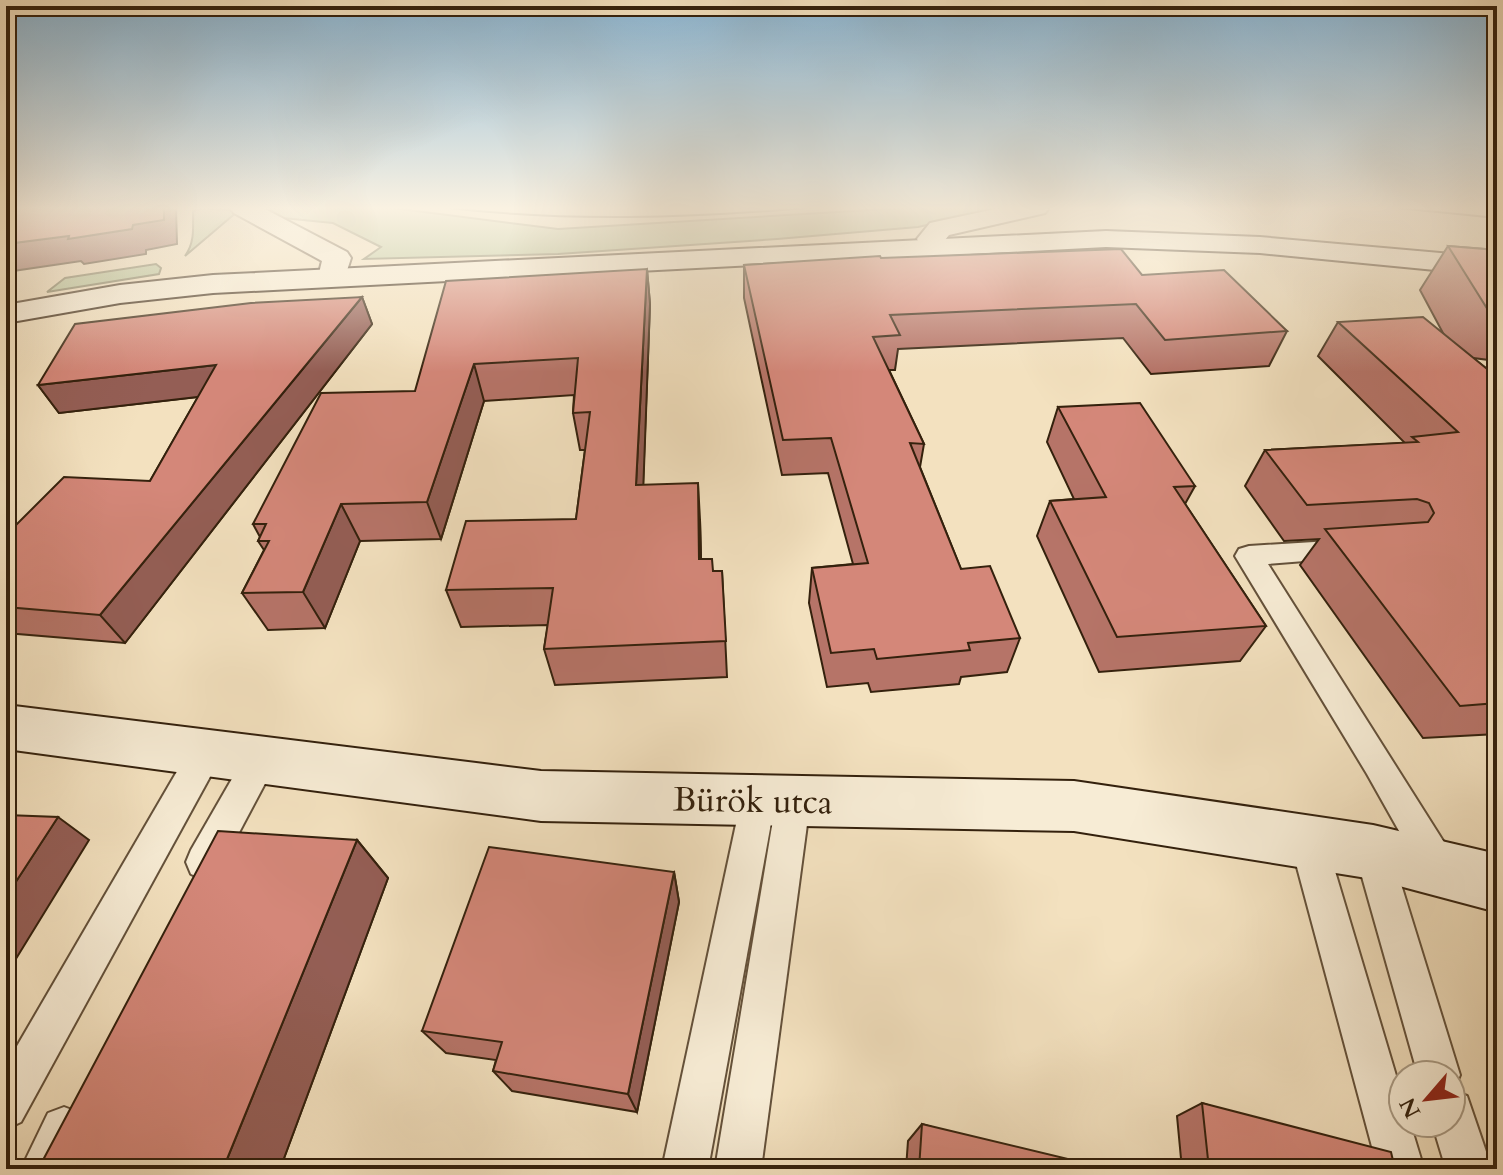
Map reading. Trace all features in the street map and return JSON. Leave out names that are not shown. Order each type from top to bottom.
[{"type":"street","points":[[333,277],[336,263]]},
{"type":"street","points":[[6,314],[174,287],[617,263]]},
{"type":"street","points":[[1452,263],[1497,267]]},
{"type":"street","name":"Bürök utca","points":[[6,727],[541,796],[1074,806],[1373,852],[1497,883]]},
{"type":"lane","points":[[1373,548],[1249,556],[1379,764],[1439,868]]},
{"type":"lane","points":[[6,1107],[205,754]]},
{"type":"lane","points":[[189,892],[260,761]]},
{"type":"lane","points":[[685,1169],[776,801]]},
{"type":"lane","points":[[738,1169],[776,801]]},
{"type":"lane","points":[[1308,841],[1401,1169]]},
{"type":"lane","points":[[1373,852],[1434,1059]]},
{"type":"lane","points":[[44,1169],[80,1100]]},
{"type":"lane","points":[[1460,1139],[1469,1169]]},
{"type":"green space","points":[[156,264],[161,268],[159,274],[47,292],[65,278]]},
{"type":"building","points":[[1132,263],[1142,275],[1224,270],[1287,331],[1165,340],[1136,304],[890,315],[900,335],[873,337],[924,444],[910,443],[961,569],[990,566],[1020,638],[968,643],[970,650],[877,659],[874,649],[831,653],[812,568],[868,563],[831,438],[783,440],[744,265]]},
{"type":"building","points":[[1459,263],[1497,263],[1497,311],[1488,310]]},
{"type":"building","points":[[647,269],[636,485],[698,483],[699,559],[712,559],[713,571],[722,571],[726,641],[544,649],[553,588],[446,590],[466,521],[576,519],[590,412],[573,413],[578,358],[474,364],[427,502],[341,504],[303,592],[242,593],[269,541],[258,541],[266,524],[253,524],[321,393],[415,391],[446,281]]},
{"type":"building","points":[[362,297],[100,615],[6,607],[6,535],[64,477],[150,481],[216,365],[38,385],[75,324],[251,303]]},
{"type":"building","points":[[1423,317],[1497,377],[1497,703],[1460,706],[1325,529],[1428,522],[1434,513],[1429,503],[1417,499],[1307,505],[1265,450],[1418,442],[1412,437],[1458,432],[1338,322]]},
{"type":"building","points":[[1140,403],[1195,486],[1174,487],[1266,626],[1117,637],[1050,501],[1106,497],[1058,407]]},
{"type":"building","points":[[6,815],[58,817],[6,897]]},
{"type":"building","points":[[218,831],[357,840],[223,1169],[115,1169],[42,1162]]},
{"type":"building","points":[[489,847],[674,872],[628,1094],[493,1071],[502,1042],[422,1031]]},
{"type":"building","points":[[1202,1103],[1391,1152],[1395,1169],[1209,1169]]},
{"type":"building","points":[[922,1124],[1068,1159],[1068,1169],[919,1169]]}]
